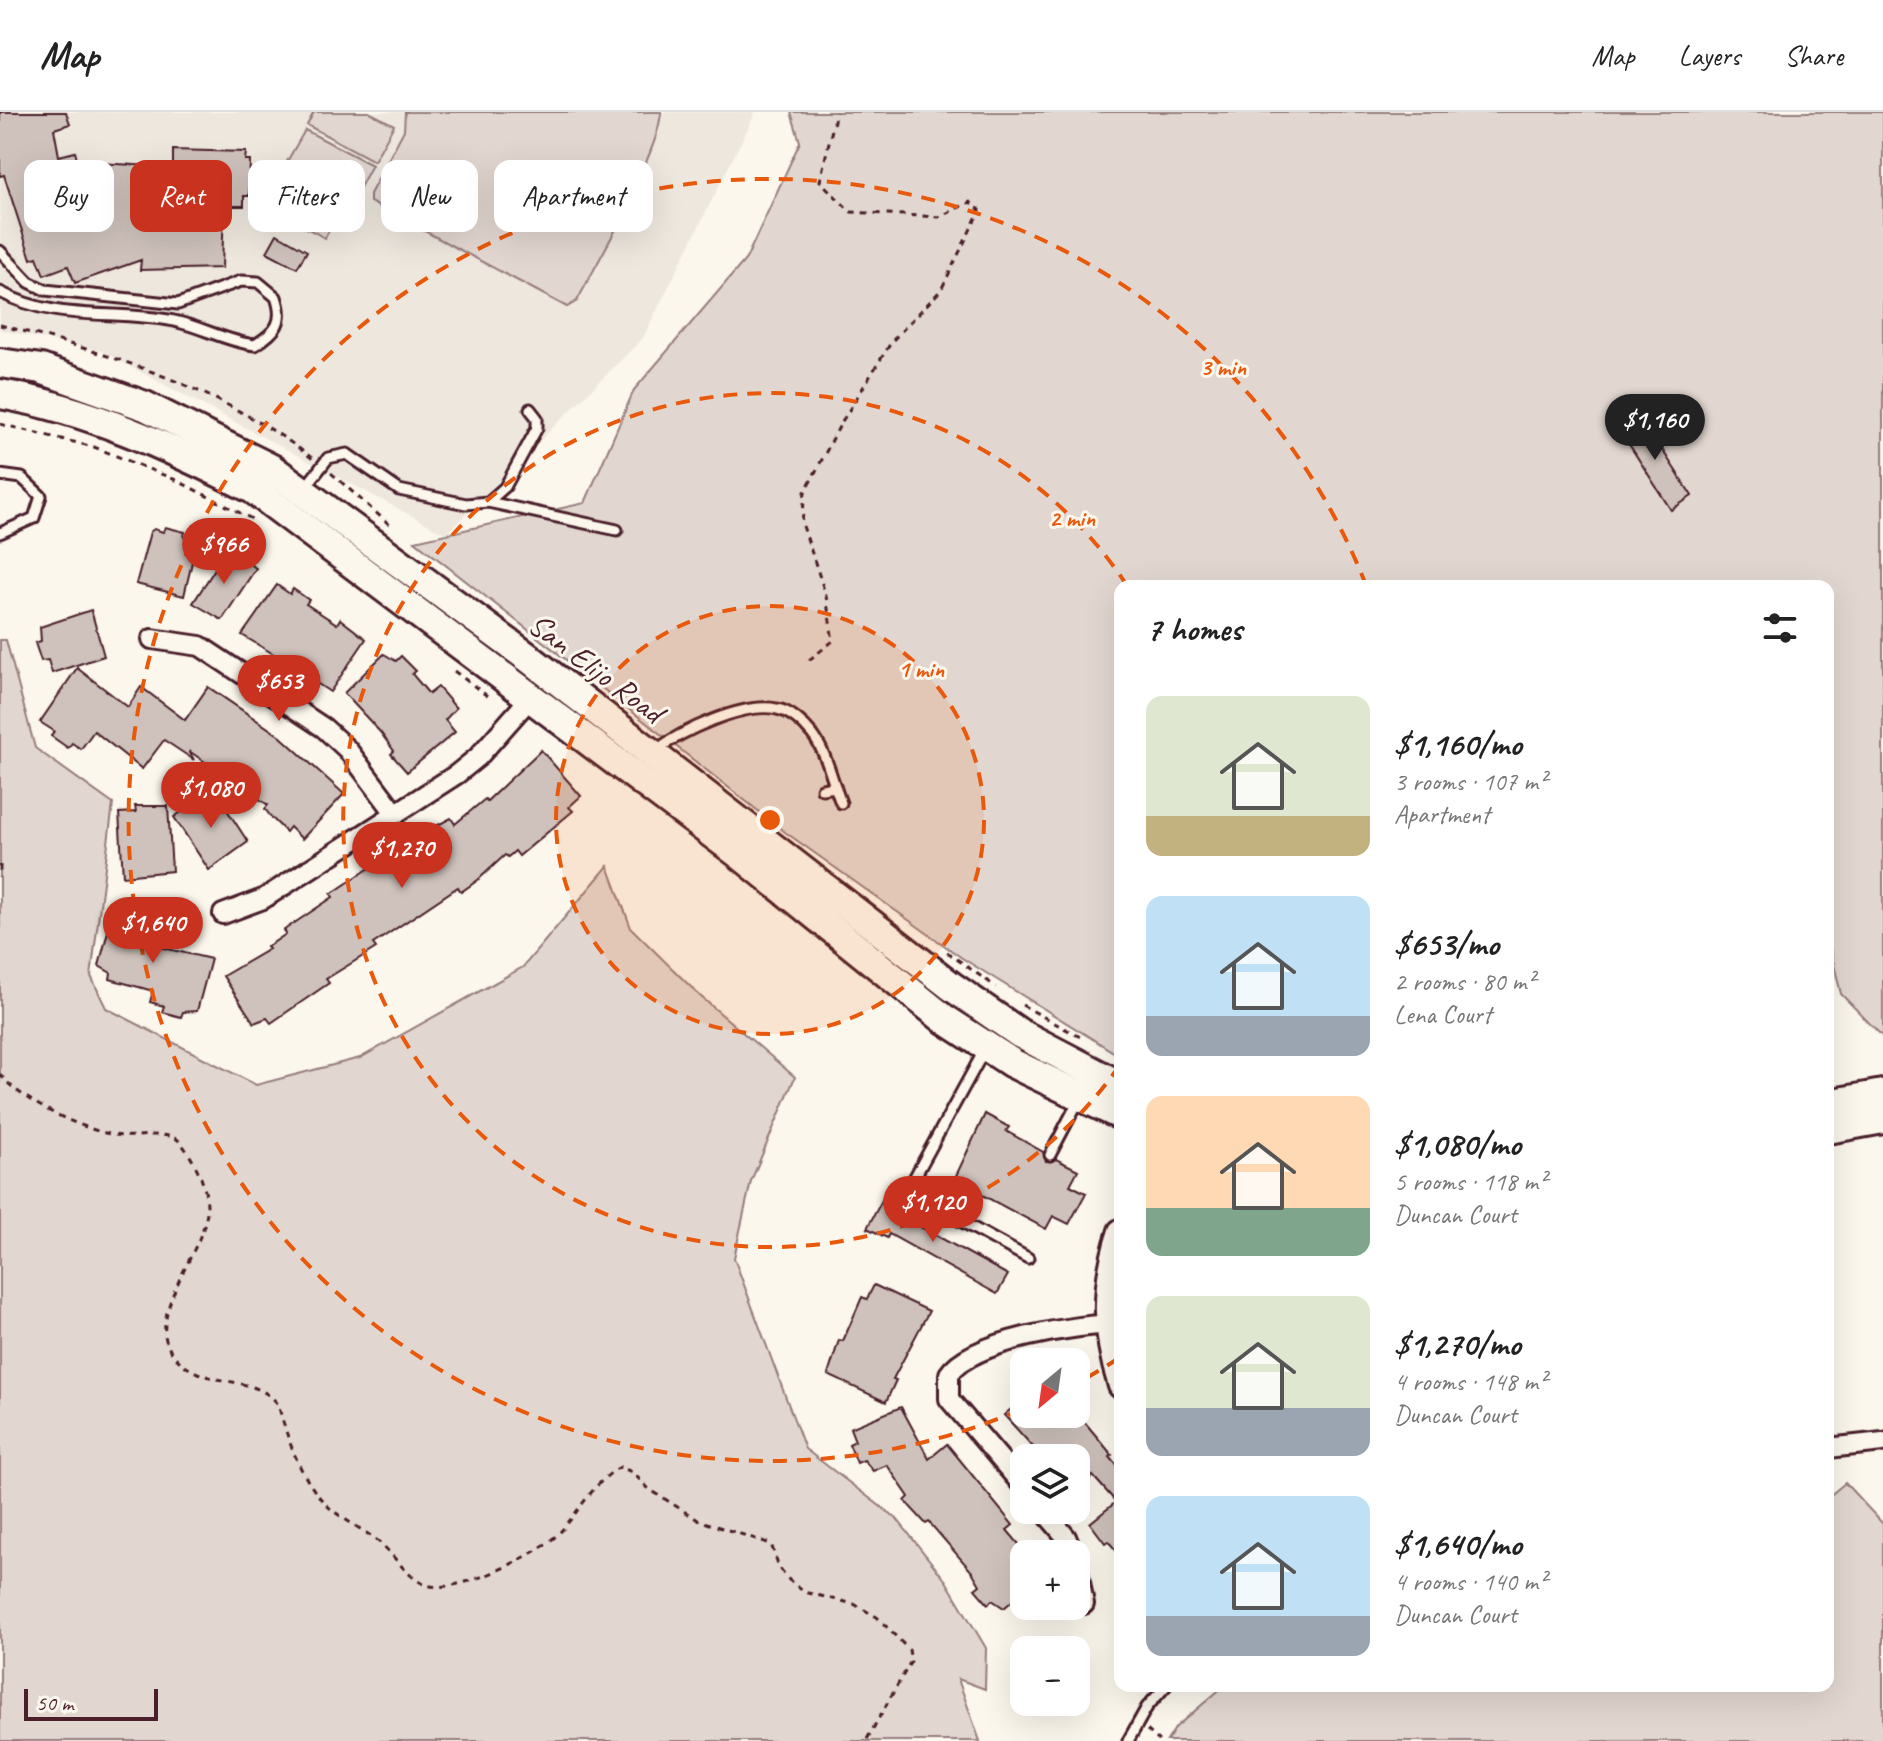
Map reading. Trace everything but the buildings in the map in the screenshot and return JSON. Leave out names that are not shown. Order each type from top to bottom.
[{"type":"main road","name":"San Elijo Road","points":[[0,363],[41,369],[145,406],[272,469],[652,753],[951,986],[1019,1033],[1114,1083]]},
{"type":"main road","name":"San Elijo Road","points":[[0,394],[32,400],[163,444],[253,489],[523,706],[742,856],[943,1018],[1080,1098],[1114,1112]]},
{"type":"main road","points":[[987,1046],[1002,1042],[1014,1046],[1057,1070],[1081,1067]]},
{"type":"main road","points":[[1834,1103],[1883,1094]]},
{"type":"main road","points":[[1834,1128],[1883,1119]]},
{"type":"street","points":[[152,639],[200,646],[324,728],[347,749],[396,814]]},
{"type":"street","points":[[223,914],[263,899],[396,814],[478,757],[523,706]]},
{"type":"street","points":[[1010,1471],[949,1399],[949,1374],[968,1357],[1037,1333],[1113,1324],[1109,1267],[1114,1251]]},
{"type":"street","points":[[1834,1447],[1883,1442]]},
{"type":"street","points":[[1055,1524],[1067,1540]]},
{"type":"lane","points":[[0,251],[29,282],[45,290],[72,295],[178,304],[241,281],[258,282],[276,297],[280,319],[275,332],[255,345],[229,339],[207,328],[169,320],[45,311],[0,292]]},
{"type":"lane","points":[[488,502],[505,487],[537,428],[537,418],[530,409]]},
{"type":"lane","points":[[303,491],[328,458],[347,454],[399,490],[466,504],[488,502],[617,530]]},
{"type":"lane","points":[[0,475],[22,478],[41,496],[34,518],[0,533]]},
{"type":"lane","points":[[652,753],[680,733],[722,717],[777,708],[792,716],[814,736],[841,803]]},
{"type":"lane","points":[[822,789],[835,787]]},
{"type":"lane","points":[[987,1046],[912,1182],[913,1195],[1028,1258]]},
{"type":"lane","points":[[1050,1155],[1080,1098]]},
{"type":"lane","points":[[1128,1741],[1147,1707],[1161,1692]]},
{"type":"path","points":[[809,660],[833,641],[826,596],[802,523],[805,492],[841,423],[892,341],[941,290],[980,210],[970,202],[939,217],[851,212],[820,181],[836,112]]},
{"type":"path","points":[[0,424],[94,447],[176,480],[259,522]]},
{"type":"path","points":[[448,665],[523,706]]},
{"type":"path","points":[[0,865],[0,878]]},
{"type":"path","points":[[0,1074],[55,1113],[98,1132],[123,1136],[173,1136],[181,1142],[202,1177],[208,1212],[169,1305],[166,1332],[170,1351],[189,1370],[219,1382],[257,1387],[272,1396],[278,1404],[300,1468],[322,1500],[379,1542],[408,1574],[427,1586],[445,1588],[518,1561],[561,1532],[606,1475],[620,1467],[632,1472],[649,1489],[698,1520],[771,1544],[779,1567],[804,1592],[854,1604],[877,1617],[909,1650],[911,1661],[866,1741]]},
{"type":"shaded area","points":[[0,112],[755,114],[643,338],[446,534],[101,351],[0,330]]},
{"type":"shaded area","points":[[314,112],[369,112],[394,125],[374,161],[307,125]]},
{"type":"shaded area","points":[[405,112],[661,112],[646,160],[494,160],[494,232],[614,232],[577,301],[567,307],[426,232],[478,232],[478,160],[388,160],[404,130]]},
{"type":"shaded area","points":[[791,112],[1883,112],[1883,1037],[1841,994],[1834,964],[1834,580],[1114,580],[1114,1052],[962,958],[785,832],[415,541],[585,503],[634,390],[746,259],[800,142]]},
{"type":"shaded area","points":[[305,130],[362,160],[288,160]]},
{"type":"shaded area","points":[[365,161],[372,165],[365,178]]},
{"type":"shaded area","points":[[381,173],[381,208],[370,202],[370,194]]},
{"type":"shaded area","points":[[314,232],[328,232],[325,238]]},
{"type":"shaded area","points":[[0,640],[6,640],[35,748],[113,804],[91,976],[106,1008],[256,1085],[360,1058],[523,967],[608,866],[631,928],[700,996],[795,1077],[751,1181],[734,1258],[805,1449],[897,1519],[946,1581],[986,1648],[985,1689],[958,1679],[980,1741],[0,1741]]},
{"type":"shaded area","points":[[1845,1483],[1883,1524],[1883,1741],[1167,1741],[1176,1727],[1217,1692],[1834,1692],[1834,1492]]}]
